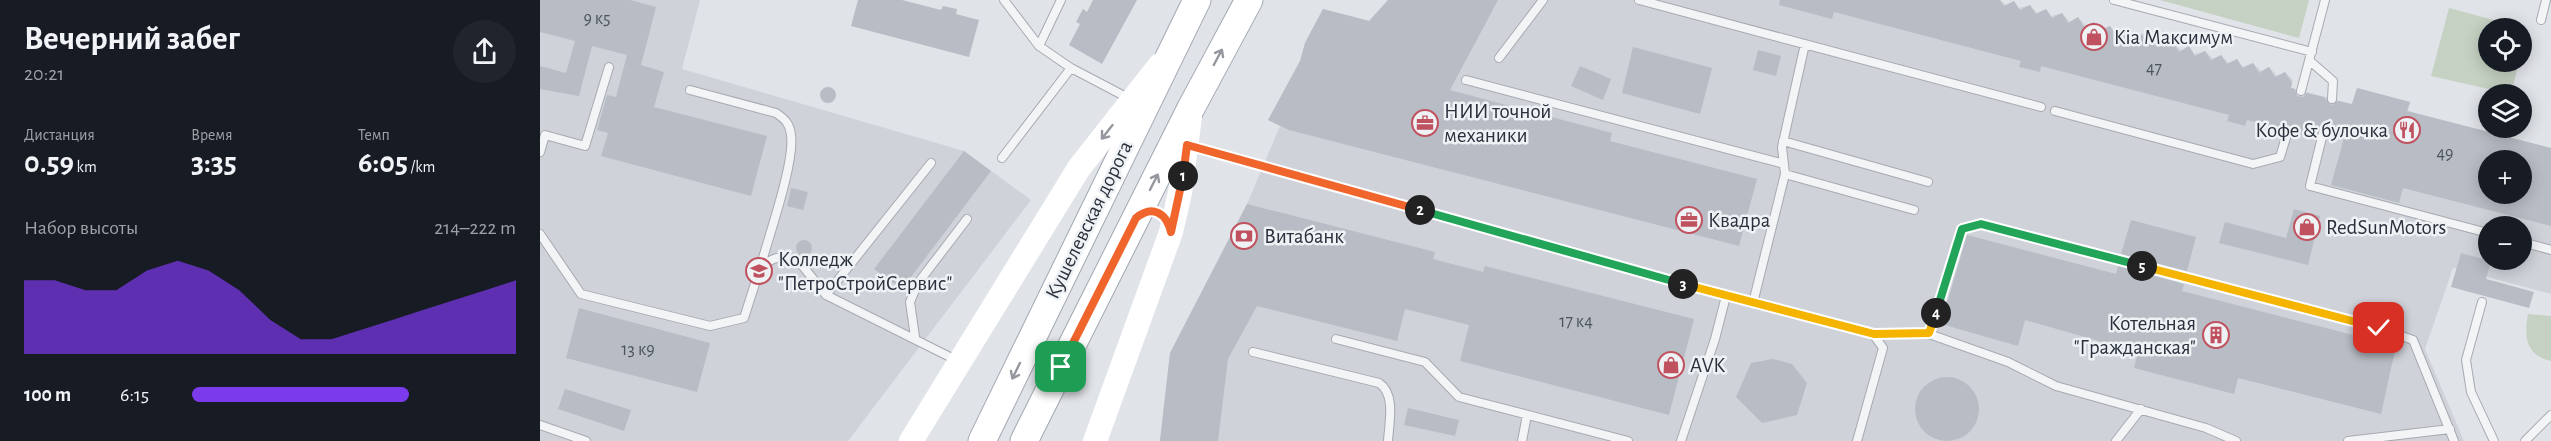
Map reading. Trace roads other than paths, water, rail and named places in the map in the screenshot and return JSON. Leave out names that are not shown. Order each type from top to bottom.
[{"type":"main road","name":"Кушелевская дорога","points":[[982,441],[1197,0]]},
{"type":"main road","name":"Кушелевская дорога","points":[[1024,441],[1191,108],[1249,0]]},
{"type":"main road","points":[[911,441],[1079,168],[1130,100],[1170,54]]},
{"type":"main road","points":[[1095,441],[1171,232],[1187,145],[1191,108]]},
{"type":"main road","points":[[1071,184],[1077,182],[1092,184],[1097,190],[1098,201]]},
{"type":"main road","points":[[1136,218],[1144,211],[1156,211],[1164,216],[1171,232]]},
{"type":"lane","points":[[1004,0],[1039,46],[1071,68],[1130,100]]},
{"type":"lane","points":[[1039,46],[1061,0]]},
{"type":"lane","points":[[1499,58],[1543,0]]},
{"type":"lane","points":[[1639,0],[2041,107]]},
{"type":"lane","points":[[2114,0],[2311,56],[2333,81],[2332,99]]},
{"type":"lane","points":[[2301,91],[2325,0]]},
{"type":"lane","points":[[2541,20],[2546,0]]},
{"type":"lane","points":[[1753,303],[1785,174],[1783,141],[1805,44]]},
{"type":"lane","points":[[540,152],[545,135],[585,146],[609,67]]},
{"type":"lane","points":[[1002,158],[1071,68]]},
{"type":"lane","points":[[1466,80],[1784,164]]},
{"type":"lane","points":[[540,234],[581,294],[710,326],[744,318],[790,159],[792,136],[787,120],[776,113],[690,90]]},
{"type":"lane","points":[[2055,111],[2253,164],[2280,157],[2289,131]]},
{"type":"lane","points":[[2323,133],[2310,186],[2478,230]]},
{"type":"lane","points":[[1783,141],[1928,182]]},
{"type":"lane","points":[[1187,145],[1726,296],[1874,334],[1929,333],[2008,362],[2056,386],[2206,428],[2236,441]]},
{"type":"lane","points":[[826,295],[932,163]]},
{"type":"lane","points":[[1785,174],[1914,210]]},
{"type":"lane","points":[[915,337],[910,302],[918,283],[967,219]]},
{"type":"lane","points":[[1929,333],[1962,229],[1981,224],[2379,328],[2413,340],[2454,441]]},
{"type":"lane","points":[[2532,245],[2551,250]]},
{"type":"lane","points":[[761,265],[776,258],[797,259],[826,295],[915,337],[959,361]]},
{"type":"lane","points":[[1681,441],[1715,339],[1726,296]]},
{"type":"lane","points":[[2482,302],[2466,360],[2471,392],[2494,441]]},
{"type":"lane","points":[[1857,441],[1883,348],[1874,334]]},
{"type":"lane","points":[[1336,339],[1425,362],[1459,398],[1628,441]]},
{"type":"lane","points":[[1253,352],[1379,383],[1386,388],[1389,397],[1388,441]]},
{"type":"lane","points":[[2116,441],[2141,409]]},
{"type":"lane","points":[[1522,441],[1527,415]]},
{"type":"lane","points":[[2525,441],[2551,415]]},
{"type":"lane","points":[[540,425],[586,441]]},
{"type":"lane","points":[[2348,441],[2450,429]]},
{"type":"place","name":"Kia Максимум","points":[[2094,37]]},
{"type":"place","name":"НИИ точной механики","points":[[1425,123]]},
{"type":"place","name":"Кофе & булочка","points":[[2407,130]]},
{"type":"place","name":"Квадра","points":[[1689,220]]},
{"type":"place","name":"RedSunMotors","points":[[2307,227]]},
{"type":"place","name":"Витабанк","points":[[1244,236]]},
{"type":"place","name":"Колледж \"ПетроСтройСервис\"","points":[[759,271]]},
{"type":"place","name":"Котельная \"Гражданская\"","points":[[2216,335]]},
{"type":"place","name":"AVK","points":[[1671,365]]}]
